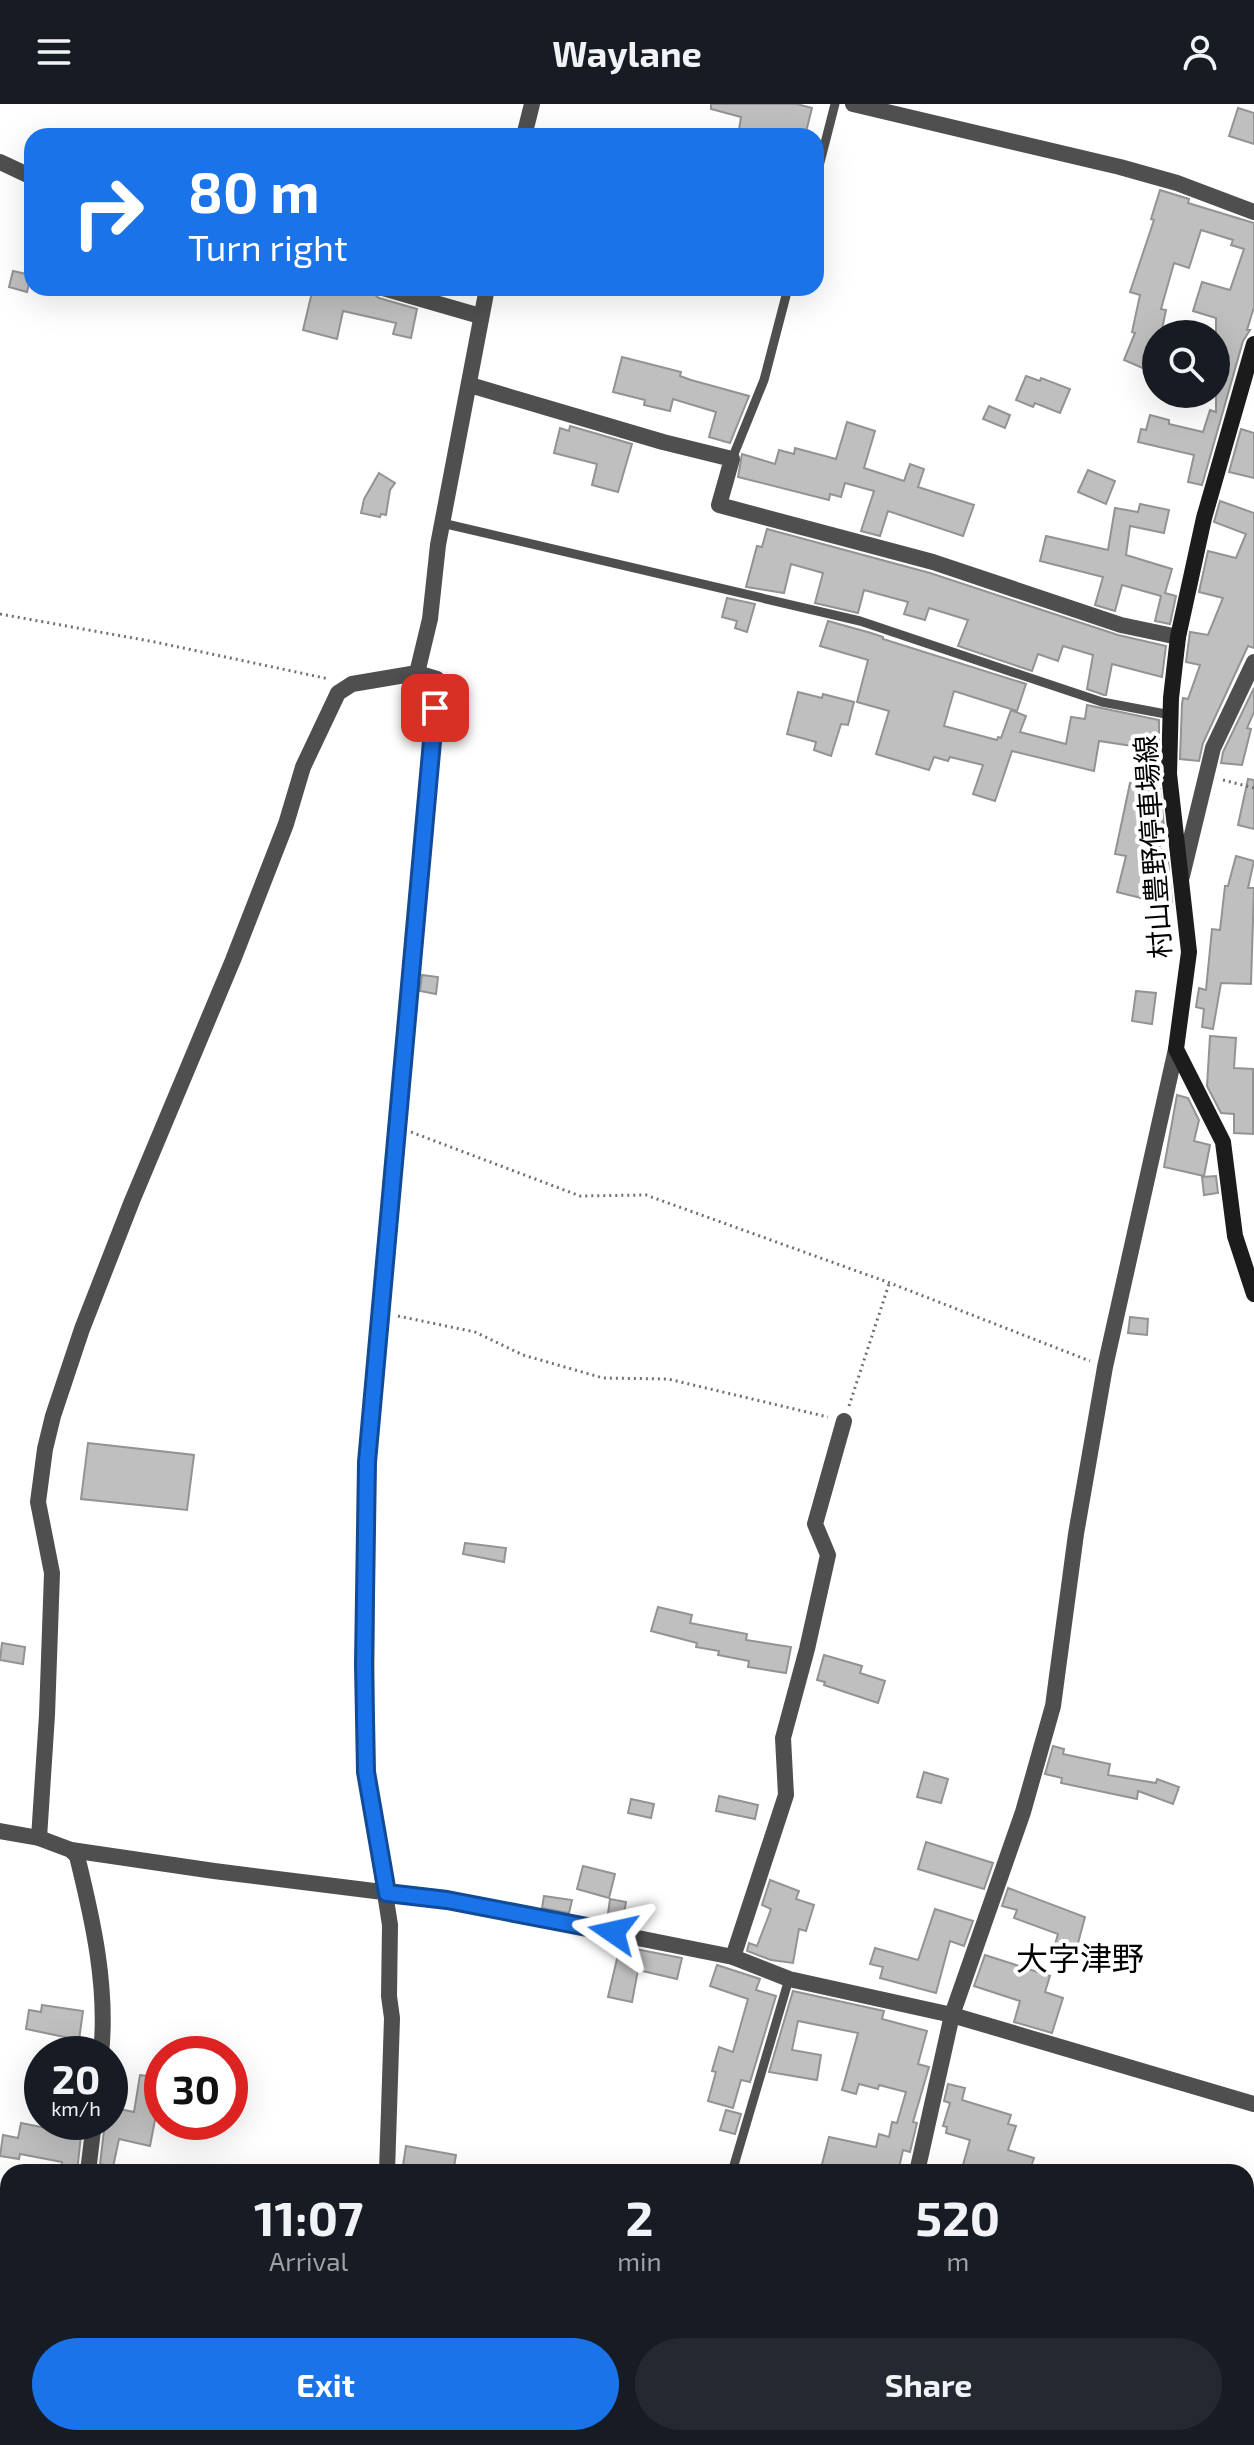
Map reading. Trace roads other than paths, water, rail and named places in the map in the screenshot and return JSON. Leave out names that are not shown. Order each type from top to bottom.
[{"type":"main road","name":"村山豊野停車場線","points":[[1176,1049],[1189,952],[1169,774],[1178,637],[1204,518],[1254,344]]},
{"type":"main road","points":[[1176,1049],[1223,1142],[1235,1236],[1254,1294]]},
{"type":"street","points":[[526,128],[532,104]]},
{"type":"street","points":[[853,104],[1134,171],[1177,183],[1254,212]]},
{"type":"street","points":[[0,162],[24,173]]},
{"type":"street","points":[[411,296],[480,316]]},
{"type":"street","points":[[417,673],[430,619],[442,523],[485,296]]},
{"type":"street","points":[[470,385],[732,459],[719,505],[933,562],[1121,625],[1178,637]]},
{"type":"street","points":[[1182,879],[1213,748],[1254,662]]},
{"type":"street","points":[[39,1838],[52,1573],[38,1502],[53,1416],[92,1301],[202,1029],[220,994],[286,824],[303,767],[338,693],[352,684],[417,673],[437,679],[367,1462],[366,1772],[390,1925],[389,1996],[392,2018],[387,2164]]},
{"type":"street","points":[[919,2164],[952,2015],[1023,1812],[1053,1706],[1076,1534],[1105,1367],[1176,1049]]},
{"type":"street","points":[[733,1957],[786,1795],[783,1738],[828,1555],[815,1524],[844,1421]]},
{"type":"street","points":[[0,1831],[39,1838],[71,1850],[447,1900],[733,1957],[789,1979],[952,2015],[1254,2104]]},
{"type":"street","points":[[71,1850],[77,1856],[98,1947],[102,1976],[101,2036]]},
{"type":"street","points":[[89,2164],[92,2140]]},
{"type":"lane","points":[[824,147],[835,104]]},
{"type":"lane","points":[[732,459],[764,380],[786,296]]},
{"type":"lane","points":[[442,523],[860,621],[1102,702],[1171,715]]},
{"type":"lane","points":[[734,2164],[789,1979]]},
{"type":"district","name":"大字津野","points":[[1080,1959]]}]
